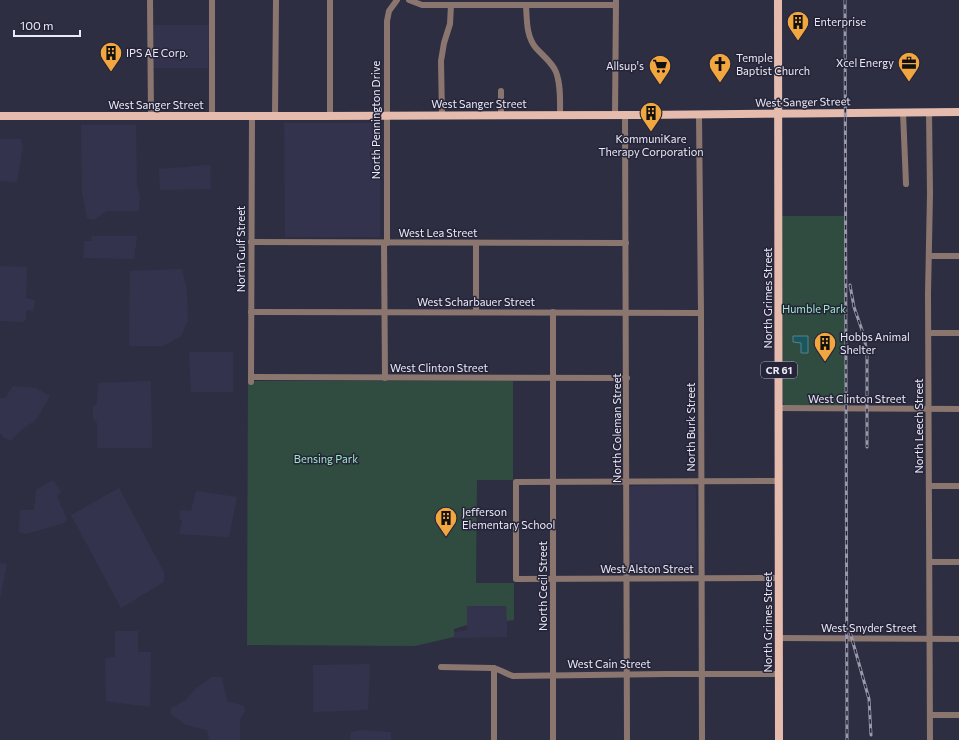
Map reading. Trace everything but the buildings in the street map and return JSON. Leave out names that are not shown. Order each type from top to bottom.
[{"type":"main road","name":"North Grimes Street","points":[[778,0],[779,740]]},
{"type":"main road","name":"West Sanger Street","points":[[0,116],[698,115],[959,112]]},
{"type":"street","points":[[150,0],[151,115]]},
{"type":"street","points":[[212,0],[212,116]]},
{"type":"street","points":[[275,115],[276,0]]},
{"type":"street","points":[[330,0],[330,115]]},
{"type":"street","name":"North Pennington Drive","points":[[384,378],[387,20],[389,11],[397,0]]},
{"type":"street","points":[[410,0],[422,5],[526,5],[616,2],[615,115]]},
{"type":"street","points":[[442,115],[441,61],[444,43],[450,24],[451,5]]},
{"type":"street","points":[[526,5],[529,37],[537,50],[552,64],[559,81],[560,115]]},
{"type":"street","points":[[501,91],[501,115]]},
{"type":"street","points":[[903,112],[906,184]]},
{"type":"street","name":"North Leech Street","points":[[929,112],[930,740]]},
{"type":"street","name":"North Gulf Street","points":[[251,380],[252,115]]},
{"type":"street","name":"North Coleman Street","points":[[625,115],[627,740]]},
{"type":"street","name":"North Burk Street","points":[[698,115],[701,312],[702,740]]},
{"type":"street","name":"West Lea Street","points":[[251,242],[626,243]]},
{"type":"street","points":[[476,243],[476,312]]},
{"type":"street","points":[[929,256],[959,256]]},
{"type":"street","name":"West Scharbauer Street","points":[[251,312],[701,312]]},
{"type":"street","name":"North Cecil Street","points":[[553,312],[553,740]]},
{"type":"street","points":[[929,333],[959,332]]},
{"type":"street","name":"West Clinton Street","points":[[251,380],[384,378],[627,378]]},
{"type":"street","name":"West Clinton Street","points":[[779,408],[959,409]]},
{"type":"street","name":"West Alston Street","points":[[553,482],[516,482],[516,579],[779,578]]},
{"type":"street","points":[[553,482],[779,482]]},
{"type":"street","points":[[929,486],[959,486]]},
{"type":"street","points":[[930,562],[959,562]]},
{"type":"street","name":"West Snyder Street","points":[[779,638],[959,639]]},
{"type":"street","name":"West Cain Street","points":[[441,667],[494,668],[513,676],[779,674]]},
{"type":"street","points":[[494,668],[494,740]]},
{"type":"street","points":[[930,715],[959,715]]},
{"type":"shaded area","points":[[154,25],[209,25],[208,68],[153,68]]},
{"type":"shaded area","points":[[284,123],[380,123],[380,237],[285,237]]},
{"type":"shaded area","points":[[81,125],[136,125],[137,187],[140,196],[139,211],[107,211],[94,220],[87,218],[82,192]]},
{"type":"shaded area","points":[[0,139],[21,139],[23,146],[17,182],[0,181]]},
{"type":"shaded area","points":[[210,165],[211,189],[160,190],[159,169]]},
{"type":"shaded area","points":[[91,236],[137,236],[134,259],[83,258],[84,241],[92,241]]},
{"type":"shaded area","points":[[0,266],[27,267],[26,298],[35,300],[33,311],[26,310],[26,320],[22,322],[0,321]]},
{"type":"shaded area","points":[[182,269],[187,291],[188,320],[181,336],[163,346],[129,346],[130,271]]},
{"type":"shaded area","points":[[793,336],[808,336],[808,353],[801,353],[801,343],[793,342]]},
{"type":"shaded area","points":[[189,352],[233,352],[233,392],[191,392]]},
{"type":"shaded area","points":[[151,381],[152,448],[97,448],[97,423],[93,419],[93,407],[97,403],[98,383]]},
{"type":"shaded area","points":[[13,386],[36,388],[50,396],[36,420],[21,430],[11,441],[3,437],[0,433],[0,398],[5,398]]},
{"type":"shaded area","points":[[53,480],[61,492],[57,496],[67,519],[64,523],[26,534],[19,532],[20,510],[34,510],[36,490]]},
{"type":"shaded area","points":[[693,485],[696,489],[696,575],[630,575],[630,487]]},
{"type":"shaded area","points":[[119,488],[164,572],[164,582],[121,608],[71,515]]},
{"type":"shaded area","points":[[196,491],[237,497],[229,537],[179,534],[182,520],[179,519],[180,510],[191,511]]},
{"type":"shaded area","points":[[0,563],[7,564],[0,599]]},
{"type":"shaded area","points":[[467,606],[507,606],[507,637],[454,638],[454,632],[467,630]]},
{"type":"shaded area","points":[[115,631],[138,631],[138,652],[151,652],[150,707],[106,701],[105,658],[115,657]]},
{"type":"shaded area","points":[[370,664],[368,710],[313,712],[313,665]]},
{"type":"shaded area","points":[[212,677],[222,677],[227,701],[244,706],[245,711],[240,719],[240,740],[209,740],[207,730],[186,725],[171,714],[171,708],[186,700],[196,688]]},
{"type":"shaded area","points":[[360,730],[391,732],[391,740],[350,740],[351,732]]},
{"type":"green space","name":"Humble Park","points":[[782,216],[845,216],[846,406],[784,406]]},
{"type":"green space","name":"Bensing Park","points":[[248,381],[513,381],[513,480],[477,480],[476,582],[514,583],[514,620],[507,621],[506,606],[467,606],[467,625],[454,629],[454,637],[415,646],[247,645]]},
{"type":"railway","points":[[845,0],[847,740]]},
{"type":"railway","points":[[850,285],[854,307],[863,333],[867,352],[867,447]]},
{"type":"railway","points":[[850,632],[869,699],[871,735]]},
{"type":"place","name":"Enterprise","points":[[798,42]]},
{"type":"place","name":"IPS AE Corp.","points":[[111,72]]},
{"type":"place","name":"Xcel Energy","points":[[909,82]]},
{"type":"place","name":"Temple Baptist Church","points":[[720,84]]},
{"type":"place","name":"Allsup's","points":[[660,86]]},
{"type":"place","name":"KommuniKare Therapy Corporation","points":[[651,132]]},
{"type":"place","name":"Hobbs Animal Shelter","points":[[825,362]]},
{"type":"place","name":"Jefferson Elementary School","points":[[446,538]]}]
